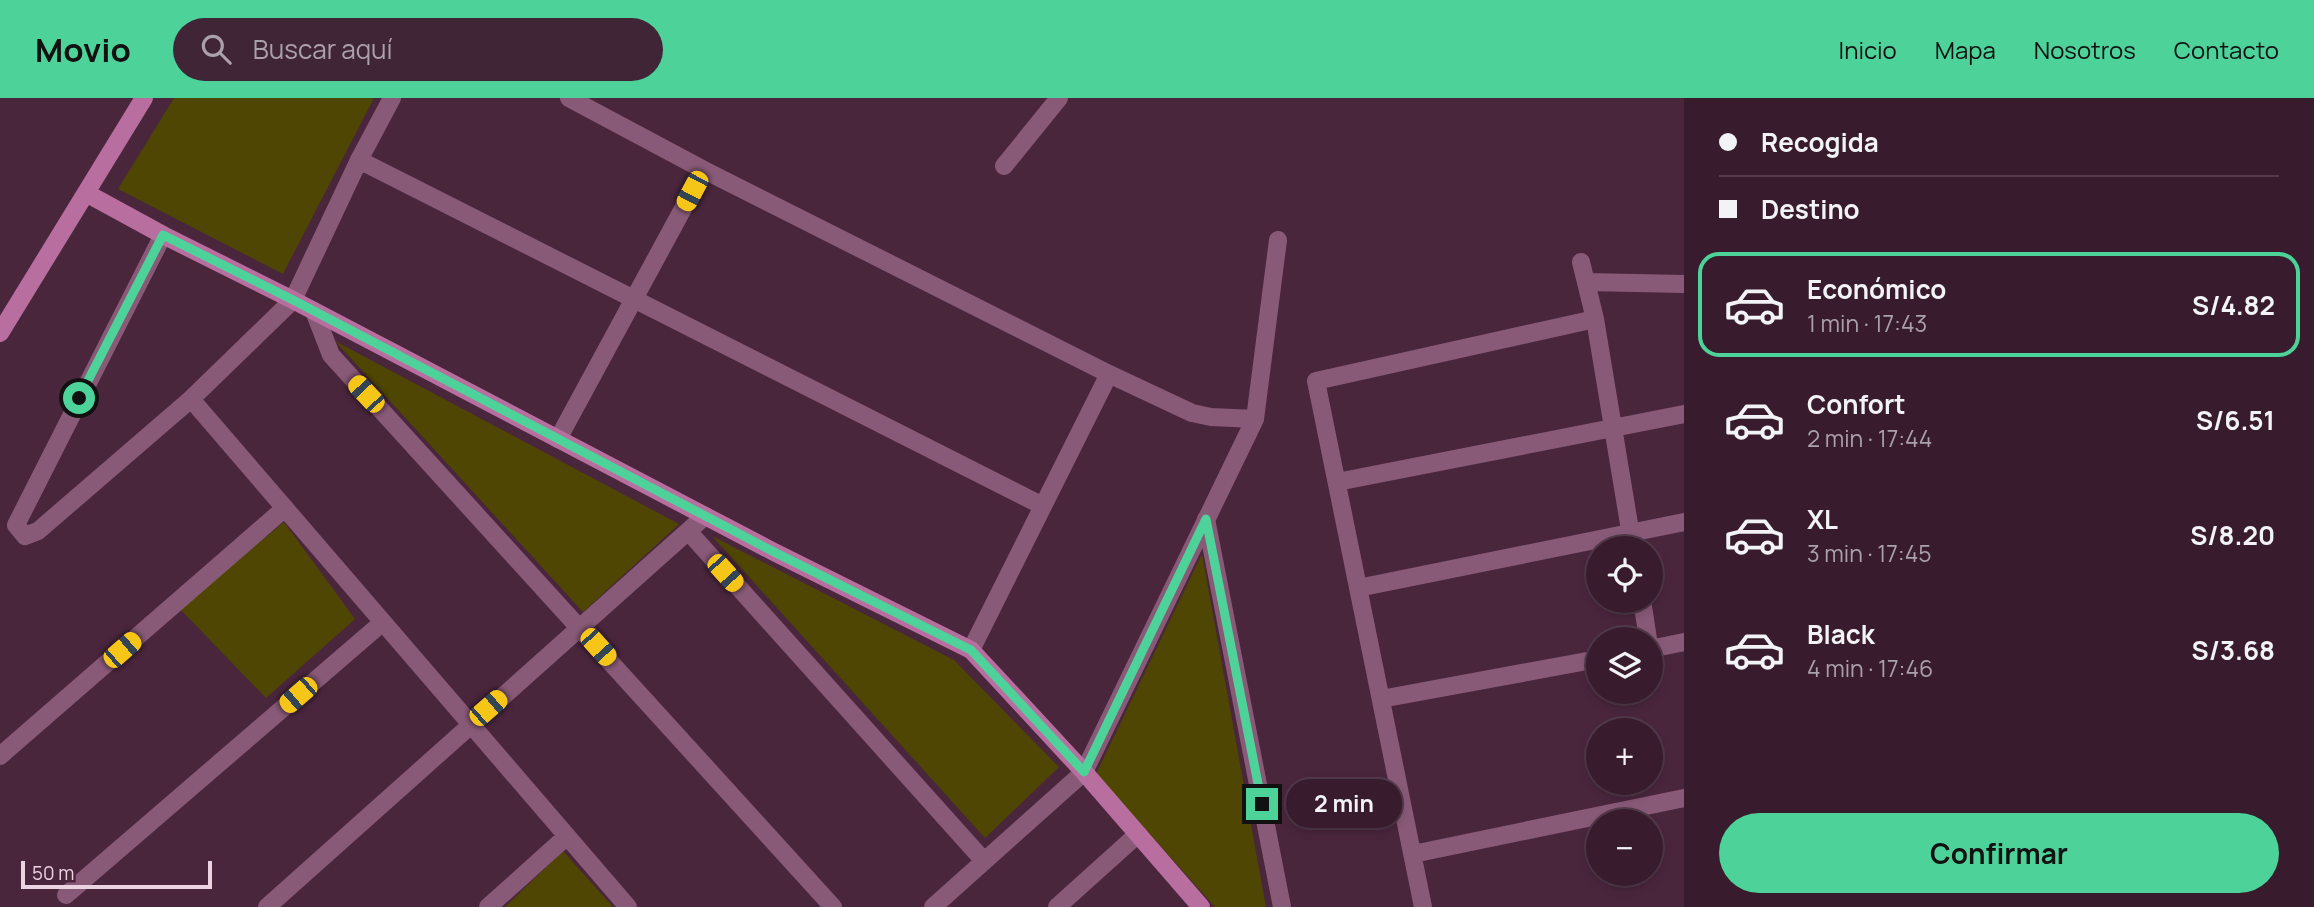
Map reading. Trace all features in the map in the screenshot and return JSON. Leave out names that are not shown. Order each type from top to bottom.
[{"type":"street","points":[[0,333],[144,98]]},
{"type":"street","points":[[163,235],[16,525],[25,536],[38,531],[191,399],[293,300],[359,160],[392,98]]},
{"type":"street","points":[[569,98],[704,170],[1192,413],[1211,417],[1255,419]]},
{"type":"street","points":[[1004,166],[1059,98]]},
{"type":"street","points":[[359,160],[1043,506]]},
{"type":"street","points":[[558,439],[704,170]]},
{"type":"street","points":[[86,193],[705,516],[971,650],[1084,772],[1201,907]]},
{"type":"street","points":[[933,907],[1084,772],[1255,419],[1278,240]]},
{"type":"street","points":[[1581,262],[1595,318],[1631,536]]},
{"type":"street","points":[[1586,282],[1684,284]]},
{"type":"street","points":[[314,311],[331,355],[833,907]]},
{"type":"street","points":[[1423,907],[1316,381],[1595,318]]},
{"type":"street","points":[[971,650],[1109,374]]},
{"type":"street","points":[[191,399],[628,907]]},
{"type":"street","points":[[1337,482],[1684,414]]},
{"type":"street","points":[[0,756],[285,509]]},
{"type":"street","points":[[267,907],[705,516]]},
{"type":"street","points":[[1206,519],[1282,907]]},
{"type":"street","points":[[1644,536],[1684,523]]},
{"type":"street","points":[[688,531],[984,862]]},
{"type":"street","points":[[1359,589],[1586,548]]},
{"type":"street","points":[[66,895],[383,622]]},
{"type":"street","points":[[1663,646],[1684,642]]},
{"type":"street","points":[[1381,699],[1586,661]]},
{"type":"street","points":[[1413,854],[1684,798]]},
{"type":"street","points":[[1057,907],[1138,835]]},
{"type":"street","points":[[488,907],[567,836]]},
{"type":"shaded area","points":[[174,98],[374,98],[283,274],[118,189]]},
{"type":"shaded area","points":[[335,341],[679,524],[583,612]]},
{"type":"shaded area","points":[[284,522],[355,619],[266,698],[179,608]]},
{"type":"shaded area","points":[[712,536],[954,660],[1059,767],[985,838]]},
{"type":"shaded area","points":[[1202,554],[1266,907],[1215,907],[1096,774]]},
{"type":"shaded area","points":[[563,851],[613,907],[505,907]]},
{"type":"route","points":[[79,398],[163,235],[293,300],[774,552],[971,650],[1084,772],[1206,519],[1262,804]]}]
